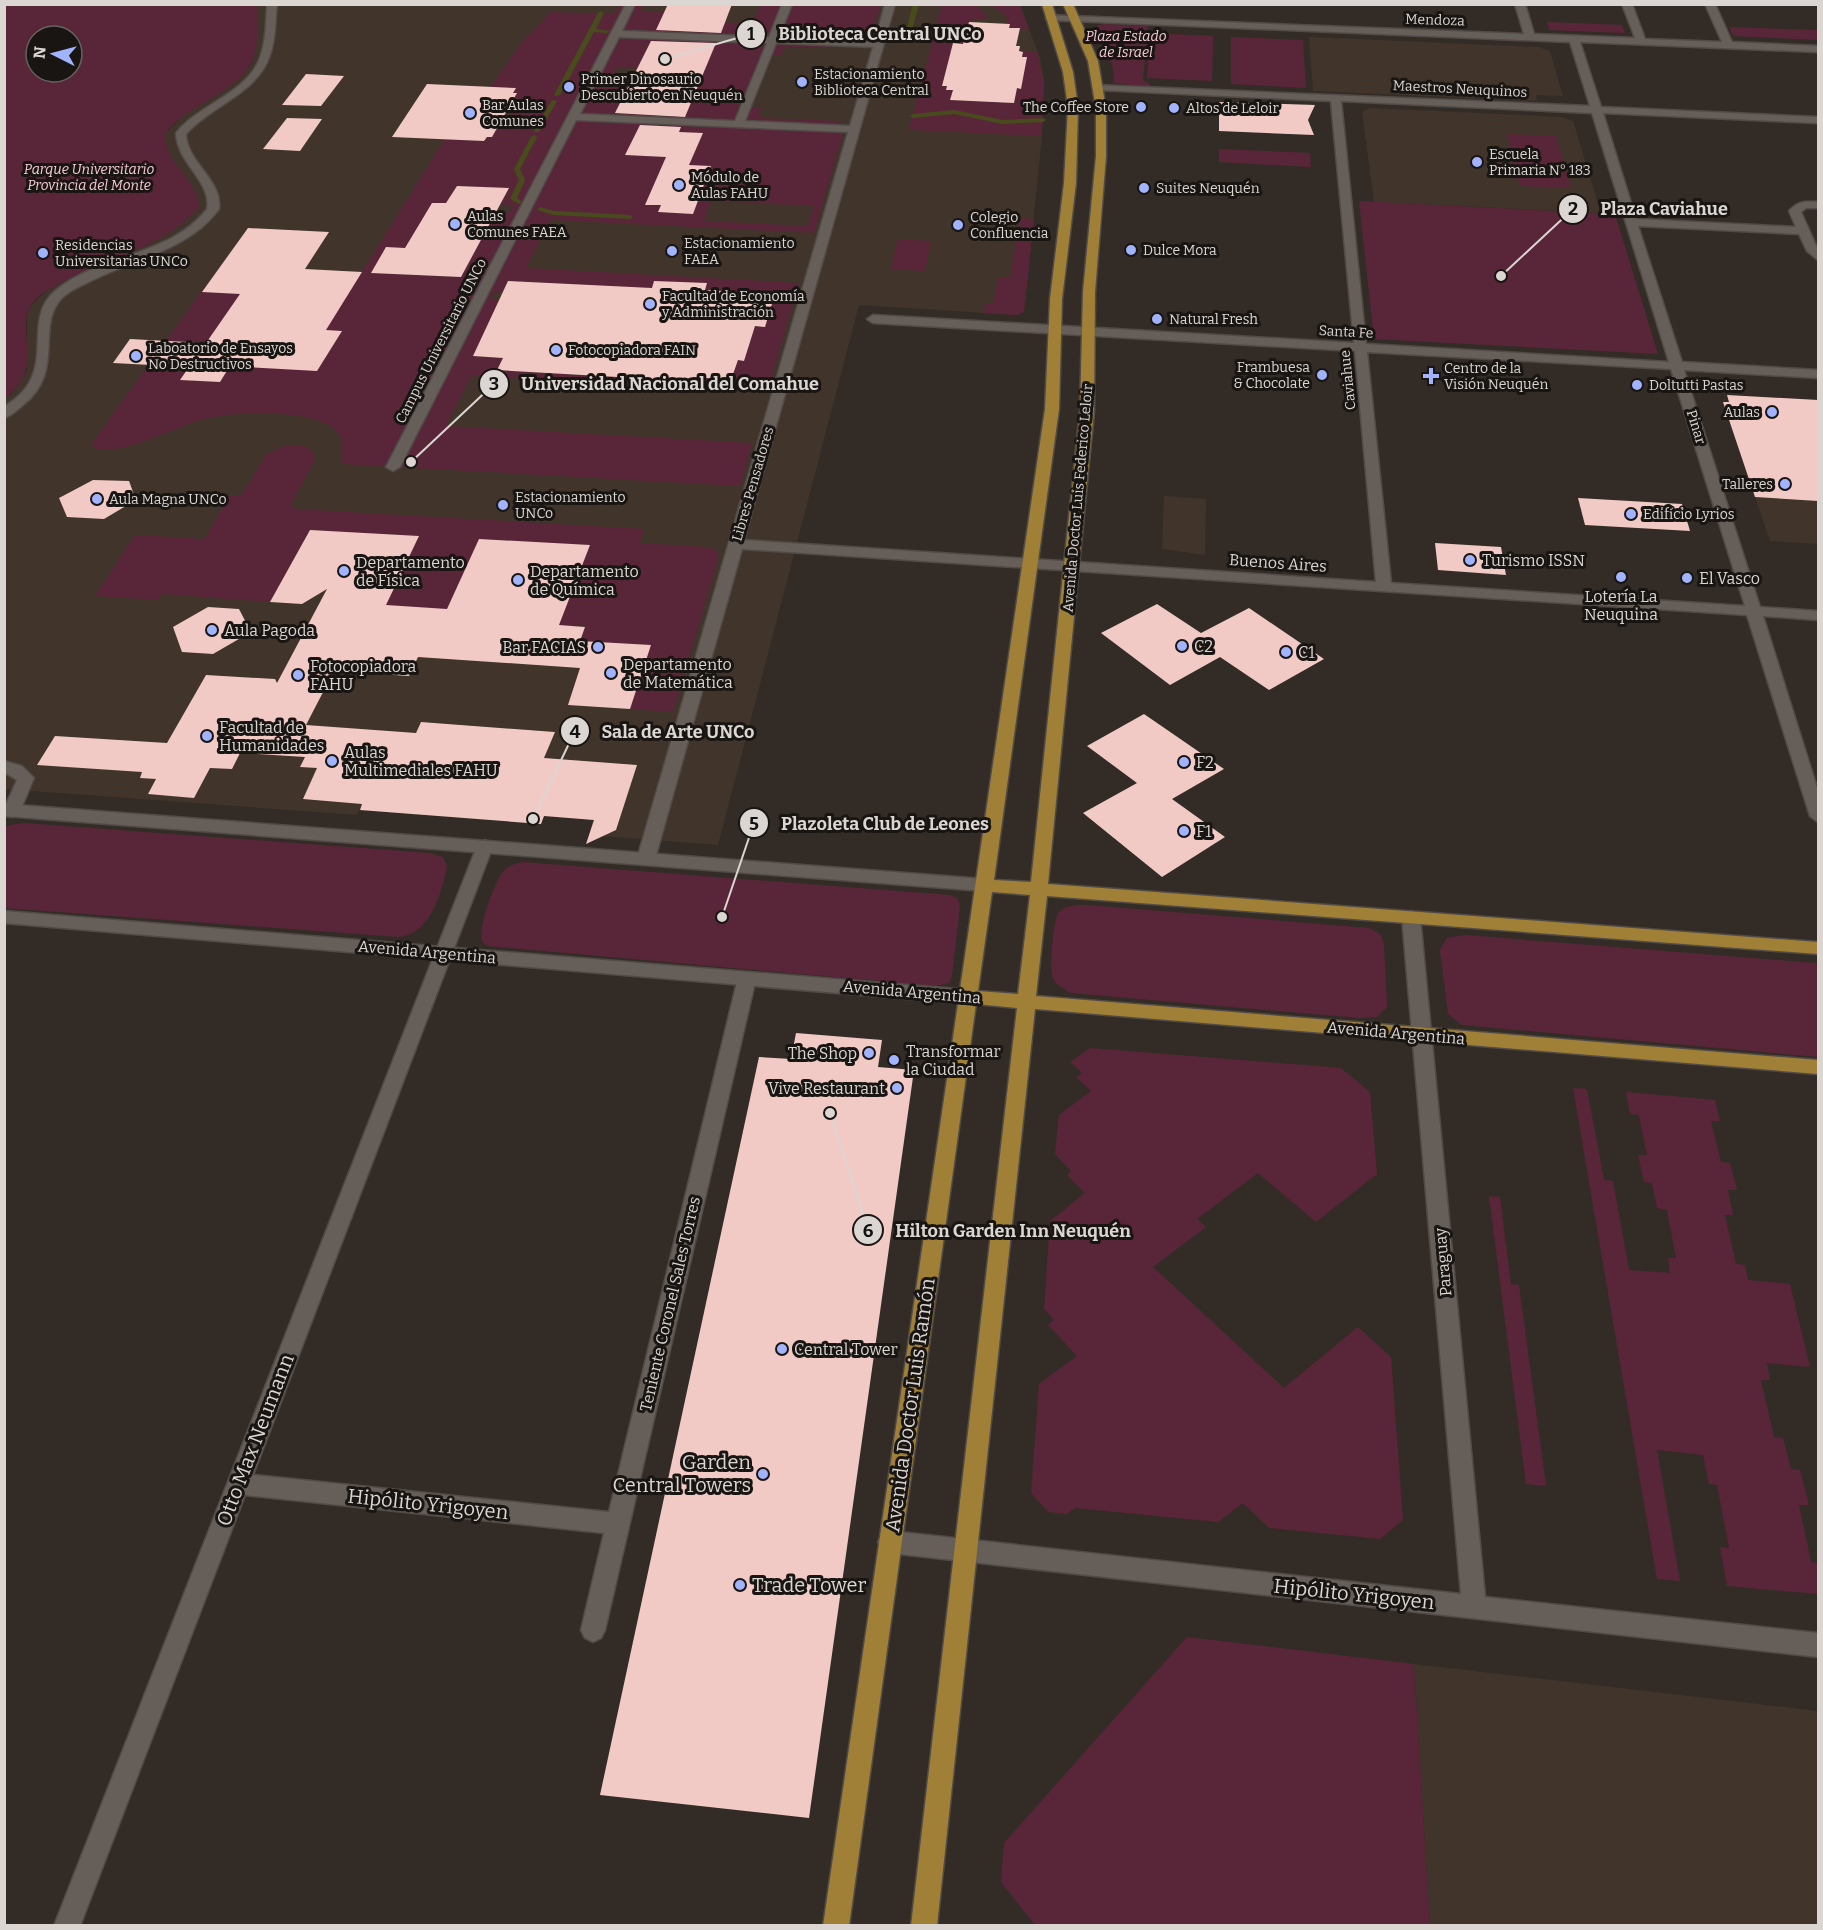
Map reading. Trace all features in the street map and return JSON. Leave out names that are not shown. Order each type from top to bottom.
[{"type":"main road","points":[[1047,4],[1049,17],[1068,72],[1073,107],[1073,156],[1057,283],[1052,409],[984,885],[1818,948]]},
{"type":"main road","name":"Avenida Doctor Luis Federico Leloir","points":[[1039,889],[1087,411],[1090,273],[1101,156],[1099,87],[1094,61],[1072,18],[1068,4]]},
{"type":"main road","name":"Avenida Doctor Luis Ramón","points":[[836,1926],[984,885]]},
{"type":"main road","points":[[924,1926],[1039,889]]},
{"type":"main road","name":"Avenida Argentina","points":[[969,997],[1818,1067]]},
{"type":"street","points":[[4,414],[29,396],[40,378],[44,368],[45,316],[52,299],[73,285],[188,232],[210,214],[215,206],[213,193],[184,153],[181,133],[191,122],[257,71],[266,56],[272,4]]},
{"type":"street","name":"Campus Universitario UNCo","points":[[393,467],[631,4]]},
{"type":"street","points":[[739,124],[787,4]]},
{"type":"street","name":"Libres Pensadores","points":[[646,859],[890,4]]},
{"type":"street","points":[[1520,4],[1530,37]]},
{"type":"street","points":[[1627,4],[1641,42]]},
{"type":"street","points":[[1710,4],[1729,45]]},
{"type":"street","name":"Mendoza","points":[[1049,17],[1818,49]]},
{"type":"street","points":[[616,34],[879,44]]},
{"type":"street","name":"Pinar","points":[[1574,39],[1818,816]]},
{"type":"street","name":"Maestros Neuquinos","points":[[1099,87],[1818,120]]},
{"type":"street","name":"Caviahue","points":[[1336,98],[1384,587]]},
{"type":"street","points":[[573,117],[855,129]]},
{"type":"street","points":[[1818,206],[1803,205],[1795,208],[1811,249],[1818,256]]},
{"type":"street","points":[[1632,222],[1803,231]]},
{"type":"street","name":"Santa Fe","points":[[873,319],[1818,374]]},
{"type":"street","name":"Buenos Aires","points":[[736,544],[1072,568],[1818,615]]},
{"type":"street","points":[[4,766],[16,770],[26,778],[23,790],[8,810]]},
{"type":"street","points":[[8,810],[984,885]]},
{"type":"street","name":"Otto Max Neumann","points":[[67,1926],[485,846]]},
{"type":"street","name":"Avenida Argentina","points":[[4,917],[969,997]]},
{"type":"street","name":"Paraguay","points":[[1411,917],[1474,1607]]},
{"type":"street","name":"Teniente Coronel Sales Torres","points":[[592,1630],[747,978]]},
{"type":"street","name":"Hipólito Yrigoyen","points":[[238,1484],[618,1524]]},
{"type":"street","name":"Hipólito Yrigoyen","points":[[890,1542],[1818,1645]]},
{"type":"shaded area","points":[[258,5],[1020,5],[1040,58],[1044,81],[1042,136],[1024,312],[1017,315],[859,305],[718,845],[589,835],[593,820],[544,816],[541,824],[520,823],[554,732],[421,722],[390,790],[370,789],[357,815],[5,789],[4,398],[12,393],[27,370],[29,308],[47,290],[153,241],[173,160],[165,142],[166,133],[183,116],[244,73],[252,63]]},
{"type":"shaded area","points":[[1309,37],[1538,47],[1550,51],[1563,96],[1536,95],[1537,101],[1313,91]]},
{"type":"shaded area","name":"Escuela Primaria N° 183","points":[[1370,108],[1562,117],[1573,121],[1601,213],[1374,202],[1362,112]]},
{"type":"shaded area","points":[[1727,395],[1818,400],[1818,544],[1770,541],[1723,402],[1729,402]]},
{"type":"shaded area","points":[[1164,496],[1206,499],[1205,555],[1162,549]]},
{"type":"shaded area","points":[[1414,1664],[1818,1711],[1818,1925],[1430,1925]]},
{"type":"green space","name":"Parque Universitario Provincia del Monte","points":[[5,4],[258,5],[256,48],[246,72],[225,90],[186,114],[166,133],[170,153],[193,188],[199,207],[187,219],[160,238],[57,285],[36,299],[29,310],[26,322],[27,360],[25,373],[18,385],[5,398]]},
{"type":"green space","points":[[620,5],[644,5],[641,11],[696,13],[712,22],[753,23],[760,5],[881,5],[866,48],[790,47],[784,49],[781,55],[768,55],[749,107],[762,107],[759,114],[762,118],[837,121],[845,125],[814,233],[550,220],[526,268],[799,283],[767,392],[471,376],[446,426],[752,443],[740,486],[342,464],[342,439],[334,429],[312,419],[276,414],[254,413],[208,418],[118,449],[94,448],[92,445],[95,439],[228,255],[276,257],[350,291],[445,139],[484,141],[502,119],[514,115],[507,110],[516,93],[491,87],[521,43],[551,12],[615,14]],"holes":[[[649,44],[694,46],[705,70],[697,88],[677,87],[616,112],[629,85],[609,84],[617,67],[638,67]],[[637,130],[702,133],[692,158],[626,155]],[[663,164],[711,166],[661,205],[646,205]],[[457,186],[509,189],[501,204],[514,206],[510,212],[485,211],[494,216],[461,277],[404,275],[379,259],[386,247],[405,248],[432,203],[446,203]],[[711,201],[814,206],[808,226],[704,221]],[[507,281],[627,287],[650,294],[707,283],[705,290],[775,294],[765,326],[694,323],[491,299],[494,292],[502,293]],[[477,348],[747,350],[744,360],[738,360],[731,380],[714,379],[708,373],[704,382],[619,378],[597,367],[593,376],[497,370],[503,358],[473,356]]]},
{"type":"green space","points":[[942,5],[976,5],[987,16],[985,20],[970,19],[964,44],[953,44],[943,86],[947,86],[946,90],[953,90],[951,100],[1014,103],[1017,89],[1021,88],[1027,57],[1022,57],[1023,52],[1037,52],[1044,81],[1042,136],[909,130]]},
{"type":"green space","points":[[992,5],[1020,5],[1029,29],[1009,28],[1007,17]]},
{"type":"green space","points":[[1547,22],[1622,25],[1625,33],[1549,30]]},
{"type":"green space","name":"Plaza Estado de Israel","points":[[1098,25],[1148,26],[1143,80],[1150,84],[1150,87],[1114,83],[1111,59],[1095,30]]},
{"type":"green space","points":[[1729,27],[1818,30],[1818,40],[1733,36]]},
{"type":"green space","points":[[1150,33],[1213,36],[1212,81],[1147,78]]},
{"type":"green space","points":[[1231,37],[1303,40],[1306,88],[1231,84]]},
{"type":"green space","points":[[1507,134],[1556,136],[1571,188],[1520,186]]},
{"type":"green space","points":[[1219,149],[1310,153],[1311,167],[1219,162]]},
{"type":"green space","points":[[1359,201],[1615,214],[1658,354],[1374,339]]},
{"type":"green space","points":[[1021,218],[1034,219],[1024,312],[1017,315],[984,313],[985,304],[993,304],[998,278],[1010,278],[1017,237],[1024,238],[1026,233],[1018,232]]},
{"type":"green space","points":[[898,239],[931,241],[925,271],[891,269]]},
{"type":"green space","points":[[286,445],[305,446],[315,453],[313,463],[291,504],[296,509],[644,529],[640,543],[707,547],[716,550],[718,559],[673,712],[630,709],[651,645],[580,641],[585,626],[563,625],[558,638],[529,614],[562,616],[589,545],[553,543],[549,552],[515,541],[479,539],[447,609],[381,614],[419,536],[384,534],[380,541],[346,532],[310,530],[270,602],[162,594],[158,600],[95,596],[135,535],[204,539],[230,496],[241,496],[266,455]]},
{"type":"green space","points":[[23,823],[430,853],[443,857],[447,866],[433,911],[419,928],[399,937],[5,908],[5,826]]},
{"type":"green space","points":[[522,862],[950,895],[958,899],[960,906],[952,976],[949,983],[936,986],[488,946],[483,943],[481,937],[487,908],[495,887],[506,869]]},
{"type":"green space","points":[[1086,905],[1369,928],[1380,934],[1384,944],[1387,1007],[1377,1017],[1360,1018],[1071,993],[1060,987],[1053,978],[1053,934],[1059,912],[1072,906]]},
{"type":"green space","points":[[1466,935],[1818,964],[1818,1057],[1462,1025],[1448,1014],[1440,950],[1447,938]]},
{"type":"green space","points":[[1090,1048],[1341,1068],[1370,1092],[1377,1174],[1316,1222],[1258,1173],[1197,1219],[1206,1227],[1153,1267],[1284,1388],[1358,1327],[1391,1357],[1403,1520],[1380,1539],[1269,1528],[1243,1503],[1218,1522],[1075,1508],[1067,1514],[1048,1512],[1031,1493],[1039,1384],[1077,1356],[1048,1325],[1054,1320],[1044,1309],[1050,1221],[1085,1193],[1067,1175],[1071,1171],[1055,1154],[1059,1115],[1091,1091],[1076,1077],[1082,1073],[1070,1062]]},
{"type":"green space","points":[[1573,1088],[1587,1089],[1604,1180],[1613,1181],[1629,1270],[1670,1273],[1668,1258],[1676,1258],[1667,1210],[1657,1208],[1652,1183],[1644,1182],[1638,1155],[1647,1155],[1639,1115],[1630,1114],[1626,1092],[1715,1100],[1720,1121],[1711,1121],[1721,1162],[1730,1163],[1737,1190],[1728,1190],[1733,1215],[1725,1215],[1736,1264],[1745,1265],[1748,1280],[1790,1284],[1810,1367],[1767,1363],[1770,1380],[1761,1380],[1774,1437],[1783,1438],[1791,1469],[1800,1470],[1809,1505],[1799,1505],[1811,1562],[1818,1563],[1818,1594],[1727,1586],[1720,1547],[1729,1548],[1717,1485],[1709,1484],[1703,1455],[1657,1450],[1680,1581],[1657,1579]]},
{"type":"green space","points":[[1489,1196],[1500,1197],[1511,1284],[1519,1285],[1546,1486],[1526,1484]]},
{"type":"green space","points":[[1187,1637],[1414,1664],[1430,1925],[1035,1925],[1001,1882],[1004,1843]]},
{"type":"building","points":[[668,4],[732,4],[721,33],[656,30]]},
{"type":"building","points":[[969,22],[1010,24],[1009,28],[1020,28],[1016,46],[1020,46],[1019,51],[1023,52],[1022,57],[1027,57],[1021,89],[1017,88],[1014,103],[950,100],[953,90],[946,90],[947,86],[942,86],[953,43],[963,44]]},
{"type":"building","points":[[651,41],[716,43],[685,117],[615,113]]},
{"type":"building","points":[[306,74],[344,76],[321,106],[282,105]]},
{"type":"building","points":[[427,84],[516,88],[513,93],[517,93],[492,137],[487,137],[484,141],[392,137]]},
{"type":"building","points":[[1219,102],[1315,105],[1308,120],[1314,135],[1219,131]]},
{"type":"building","points":[[287,118],[322,119],[300,151],[263,149]]},
{"type":"building","points":[[640,125],[681,127],[679,132],[703,133],[689,165],[711,166],[693,214],[658,212],[661,205],[645,205],[666,157],[625,155]]},
{"type":"building","name":"Aulas Comunes FAEA","points":[[457,186],[509,188],[461,277],[371,273],[386,247],[405,248],[432,203],[446,203]]},
{"type":"building","points":[[248,228],[329,232],[305,269],[362,272],[326,330],[342,331],[317,371],[230,366],[220,382],[180,380],[189,367],[113,363],[130,339],[206,343],[240,294],[202,292]]},
{"type":"building","points":[[508,281],[652,288],[654,281],[707,283],[705,290],[775,294],[765,327],[755,326],[744,361],[738,360],[731,380],[706,378],[705,382],[497,370],[503,358],[473,356]]},
{"type":"building","points":[[1727,395],[1818,400],[1818,501],[1755,497],[1723,402],[1729,402]]},
{"type":"building","name":"Aula Magna UNCo","points":[[93,480],[129,481],[136,500],[104,519],[67,517],[59,498]]},
{"type":"building","name":"Edificio Lyrios","points":[[1578,498],[1682,504],[1690,531],[1585,525]]},
{"type":"building","points":[[310,530],[419,536],[386,605],[447,609],[479,539],[590,545],[559,625],[585,627],[580,641],[651,645],[630,709],[568,705],[580,668],[418,657],[409,676],[334,671],[306,725],[416,733],[421,722],[555,732],[544,758],[637,765],[616,830],[586,844],[594,820],[544,816],[541,824],[360,810],[362,804],[303,799],[317,768],[300,767],[305,757],[240,753],[232,769],[210,768],[194,798],[148,794],[156,779],[140,778],[142,772],[37,765],[55,736],[167,743],[206,675],[275,679],[277,683],[327,589],[302,604],[270,602]]},
{"type":"building","name":"Turismo ISSN","points":[[1435,543],[1501,547],[1506,575],[1438,570]]},
{"type":"building","points":[[1157,604],[1201,633],[1249,608],[1324,659],[1269,690],[1220,657],[1170,685],[1101,633]]},
{"type":"building","name":"Aula Pagoda","points":[[208,607],[239,609],[251,632],[213,654],[182,652],[173,627]]},
{"type":"building","points":[[1144,714],[1224,769],[1172,799],[1225,837],[1162,877],[1083,813],[1137,783],[1087,746]]},
{"type":"building","name":"Garden Central Towers","points":[[796,1033],[882,1040],[878,1067],[914,1070],[809,1818],[600,1795],[759,1057],[791,1059]]},
{"type":"waterway","points":[[906,42],[916,4]]},
{"type":"waterway","points":[[557,95],[601,13]]},
{"type":"waterway","points":[[592,30],[607,31]]},
{"type":"waterway","points":[[730,35],[771,37]]},
{"type":"waterway","points":[[537,131],[554,101]]},
{"type":"waterway","points":[[913,116],[954,112],[1003,122],[1043,120]]},
{"type":"waterway","points":[[519,202],[513,199],[522,180],[517,169],[534,137]]},
{"type":"waterway","points":[[540,209],[553,213],[630,217]]},
{"type":"place","name":"Biblioteca Central UNCo","points":[[665,59]]},
{"type":"place","name":"Estacionamiento Biblioteca Central","points":[[802,82]]},
{"type":"place","name":"Primer Dinosaurio Descubierto en Neuquén","points":[[569,87]]},
{"type":"place","name":"The Coffee Store","points":[[1141,107]]},
{"type":"place","name":"Altos de Leloir","points":[[1174,108]]},
{"type":"place","name":"Bar Aulas Comunes","points":[[470,113]]},
{"type":"place","name":"Escuela Primaria N° 183","points":[[1477,162]]},
{"type":"place","name":"Módulo de Aulas FAHU","points":[[679,185]]},
{"type":"place","name":"Suites Neuquén","points":[[1144,188]]},
{"type":"place","name":"Aulas Comunes FAEA","points":[[455,224]]},
{"type":"place","name":"Colegio Confluencia","points":[[958,225]]},
{"type":"place","name":"Dulce Mora","points":[[1131,250]]},
{"type":"place","name":"Estacionamiento FAEA","points":[[672,251]]},
{"type":"place","name":"Residencias Universitarias UNCo","points":[[43,253]]},
{"type":"place","name":"Plaza Caviahue","points":[[1501,276]]},
{"type":"place","name":"Facultad de Economía y Administración","points":[[650,304]]},
{"type":"place","name":"Natural Fresh","points":[[1157,319]]},
{"type":"place","name":"Fotocopiadora FAIN","points":[[556,350]]},
{"type":"place","name":"Laboatorio de Ensayos No Destructivos","points":[[136,356]]},
{"type":"place","name":"Frambuesa & Chocolate","points":[[1322,375]]},
{"type":"place","name":"Centro de la Visión Neuquén","points":[[1431,376]]},
{"type":"place","name":"Doltutti Pastas","points":[[1637,385]]},
{"type":"place","name":"Aulas","points":[[1772,412]]},
{"type":"place","name":"Universidad Nacional del Comahue","points":[[411,462]]},
{"type":"place","name":"Talleres","points":[[1785,484]]},
{"type":"place","name":"Aula Magna UNCo","points":[[97,499]]},
{"type":"place","name":"Estacionamiento UNCo","points":[[503,505]]},
{"type":"place","name":"Edificio Lyrios","points":[[1631,514]]},
{"type":"place","name":"Turismo ISSN","points":[[1470,560]]},
{"type":"place","name":"Departamento de Física","points":[[344,571]]},
{"type":"place","name":"Lotería La Neuquina","points":[[1621,577]]},
{"type":"place","name":"El Vasco","points":[[1687,578]]},
{"type":"place","name":"Departamento de Química","points":[[518,580]]},
{"type":"place","name":"Aula Pagoda","points":[[212,630]]},
{"type":"place","name":"C2","points":[[1182,646]]},
{"type":"place","name":"Bar FACIAS","points":[[598,647]]},
{"type":"place","name":"C1","points":[[1286,652]]},
{"type":"place","name":"Departamento de Matemática","points":[[611,673]]},
{"type":"place","name":"Fotocopiadora FAHU","points":[[298,675]]},
{"type":"place","name":"Facultad de Humanidades","points":[[207,736]]},
{"type":"place","name":"Aulas Multimediales FAHU","points":[[332,761]]},
{"type":"place","name":"F2","points":[[1184,762]]},
{"type":"place","name":"Sala de Arte UNCo","points":[[533,819]]},
{"type":"place","name":"F1","points":[[1184,831]]},
{"type":"place","name":"Plazoleta Club de Leones","points":[[722,917]]},
{"type":"place","name":"The Shop","points":[[869,1053]]},
{"type":"place","name":"Transformar la Ciudad","points":[[894,1060]]},
{"type":"place","name":"Vive Restaurant","points":[[897,1088]]},
{"type":"place","name":"Hilton Garden Inn Neuquén","points":[[830,1113]]},
{"type":"place","name":"Central Tower","points":[[782,1349]]},
{"type":"place","name":"Garden Central Towers","points":[[763,1474]]},
{"type":"place","name":"Trade Tower","points":[[740,1585]]}]
